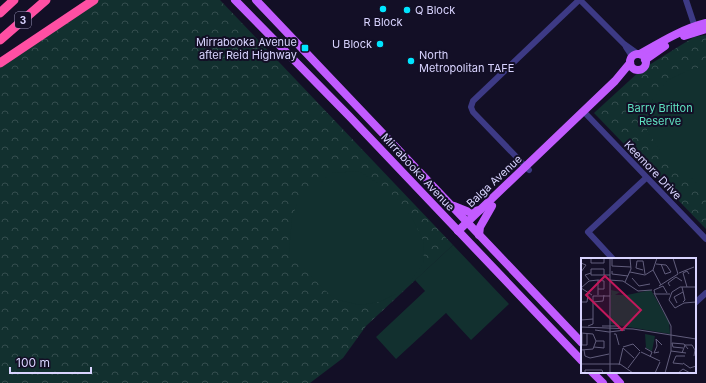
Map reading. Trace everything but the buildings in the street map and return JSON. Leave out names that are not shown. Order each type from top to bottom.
[{"type":"highway","name":"3","points":[[0,13],[14,0]]},
{"type":"highway","name":"3","points":[[0,40],[46,0]]},
{"type":"highway","points":[[0,63],[94,0]]},
{"type":"main road","name":"Mirrabooka Avenue","points":[[236,0],[581,360]]},
{"type":"main road","name":"Mirrabooka Avenue","points":[[256,0],[581,342]]},
{"type":"main road","name":"Balga Avenue","points":[[458,231],[492,206],[527,168],[637,59],[672,36],[706,23]]},
{"type":"main road","name":"Balga Avenue","points":[[696,28],[706,29]]},
{"type":"main road","name":"Balga Avenue","points":[[468,224],[480,210],[586,114],[637,59]]},
{"type":"main road","points":[[384,153],[393,145]]},
{"type":"main road","points":[[448,202],[469,212],[480,210]]},
{"type":"main road","points":[[479,236],[480,227],[492,206]]},
{"type":"main road","points":[[509,266],[517,280],[526,291],[526,296],[523,299]]},
{"type":"main road","points":[[593,373],[603,383]]},
{"type":"main road","points":[[611,373],[618,382]]},
{"type":"street","points":[[527,168],[473,112],[471,107],[473,101],[579,0],[624,44],[637,59]]},
{"type":"street","points":[[686,0],[696,28]]},
{"type":"street","name":"Keemore Drive","points":[[586,114],[706,240]]},
{"type":"street","points":[[612,258],[588,232],[646,178]]},
{"type":"street","points":[[696,302],[706,293]]},
{"type":"green space","points":[[98,0],[220,0],[453,245],[366,326],[343,358],[310,383],[0,383],[0,67]]},
{"type":"green space","name":"Barry Britton Reserve","points":[[706,35],[706,229],[594,113],[641,70],[694,37]]},
{"type":"green space","points":[[706,66],[706,187],[702,187],[660,150],[647,131],[649,104],[667,81],[686,71]]},
{"type":"green space","points":[[359,171],[379,184],[397,199],[412,218],[423,240],[424,262],[412,279],[396,294],[379,302],[360,305],[334,299],[289,251],[292,218],[297,204],[332,173]]},
{"type":"green space","points":[[453,245],[509,304],[471,340],[446,313],[396,359],[376,337],[425,291],[415,280]]},
{"type":"place","name":"R Block","points":[[383,9]]},
{"type":"place","name":"Q Block","points":[[407,10]]},
{"type":"place","name":"U Block","points":[[380,44]]},
{"type":"place","name":"Mirrabooka Avenue after Reid Highway","points":[[305,48]]},
{"type":"place","name":"North Metropolitan TAFE","points":[[411,61]]}]
